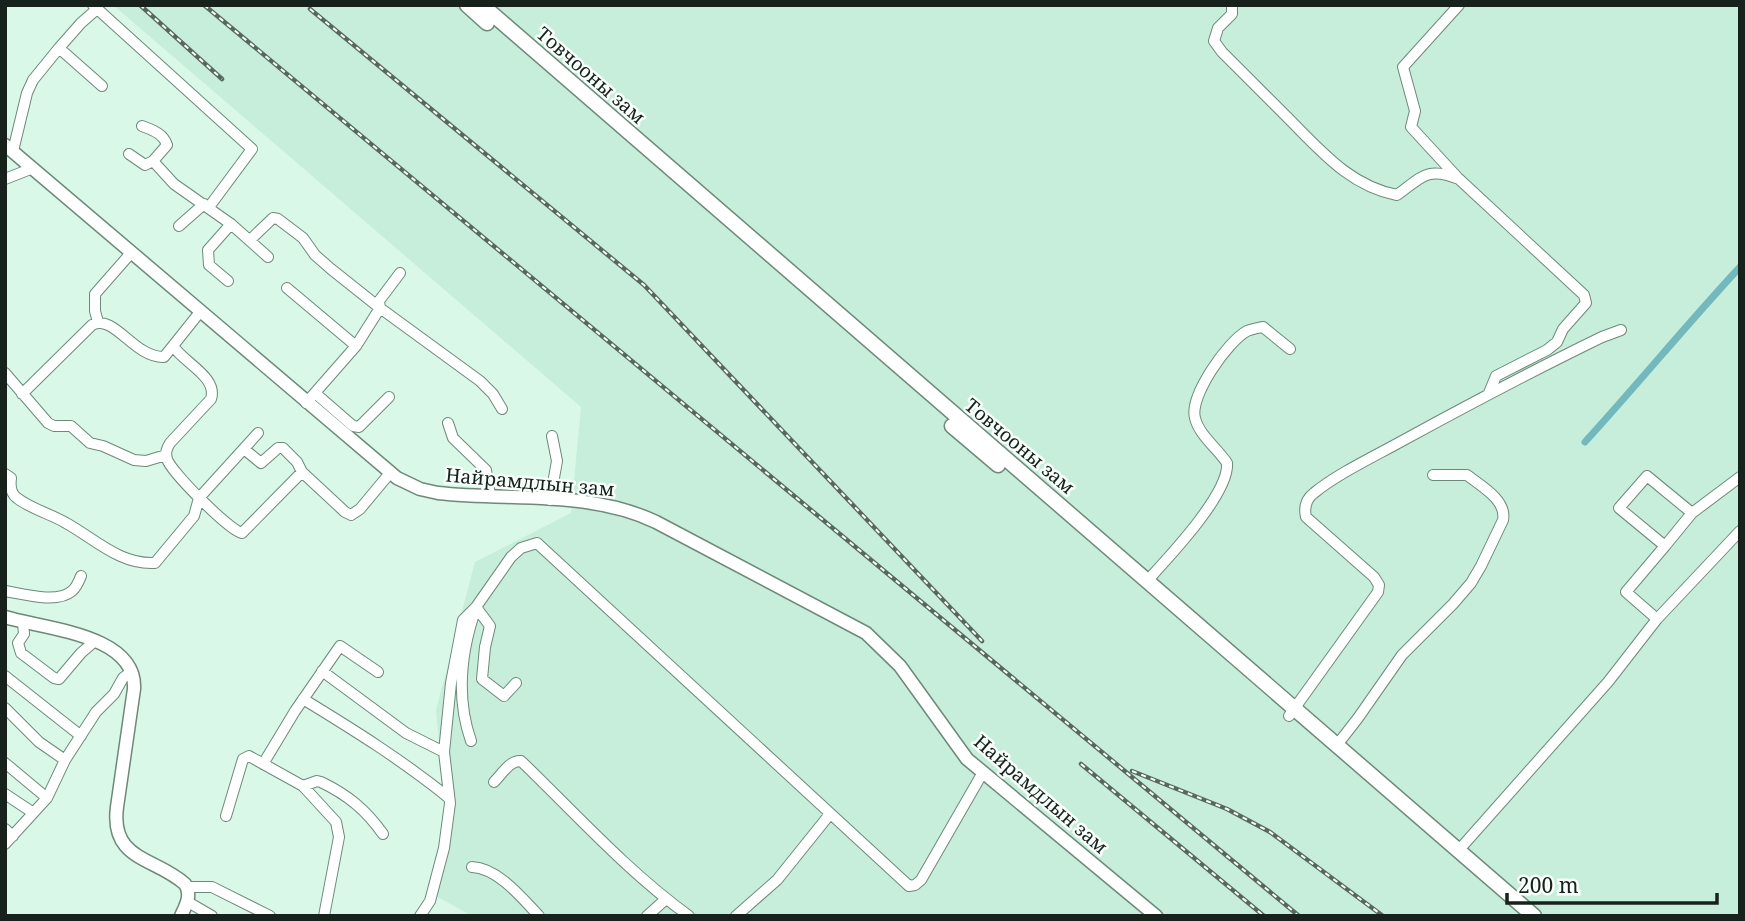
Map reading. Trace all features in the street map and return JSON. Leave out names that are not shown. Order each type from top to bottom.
[{"type":"highway","name":"Товчооны зам","points":[[467,5],[1291,712],[1337,745],[1534,916]]},
{"type":"highway","name":"Товчооны зам","points":[[482,5],[1147,581],[1519,916]]},
{"type":"main road","name":"Найрамдлын зам","points":[[9,148],[200,312],[311,398],[390,473],[429,492],[605,504],[646,517],[866,633],[900,666],[950,738],[982,774],[1156,916]]},
{"type":"main road","points":[[5,618],[95,641],[116,651],[132,671],[135,684],[117,807],[117,830],[123,844],[133,853],[177,877],[187,887],[188,902],[181,916]]},
{"type":"street","points":[[1232,5],[1232,13],[1217,29],[1214,41],[1337,167],[1379,192],[1397,195],[1426,174],[1443,172],[1459,179]]},
{"type":"street","points":[[1459,5],[1403,67],[1415,111],[1411,127],[1459,179],[1584,295],[1586,303],[1563,329],[1557,342],[1547,350],[1496,376],[1489,393]]},
{"type":"street","points":[[9,148],[33,79],[95,7],[252,149],[207,206],[179,226]]},
{"type":"street","points":[[60,48],[102,86]]},
{"type":"street","points":[[130,154],[145,166],[167,145],[159,134],[142,126]]},
{"type":"street","points":[[153,161],[174,184],[231,224],[268,257]]},
{"type":"street","points":[[5,178],[33,169]]},
{"type":"street","points":[[250,240],[269,220],[278,219],[303,238],[315,255],[380,309],[480,381],[493,394],[502,409]]},
{"type":"street","points":[[228,281],[209,265],[208,250],[231,224]]},
{"type":"street","points":[[98,322],[95,294],[131,253]]},
{"type":"street","points":[[389,397],[359,427],[353,426],[311,398],[356,346],[380,309],[379,302],[400,273]]},
{"type":"street","points":[[287,288],[356,346]]},
{"type":"street","points":[[22,394],[98,322],[105,322],[147,355],[164,357],[200,312]]},
{"type":"street","points":[[1147,581],[1186,536],[1226,478],[1227,463],[1195,422],[1194,406],[1199,391],[1216,363],[1245,332],[1263,327],[1290,348]]},
{"type":"street","points":[[1291,712],[1378,592],[1379,585],[1374,577],[1306,517],[1308,500],[1323,487],[1489,393],[1621,330]]},
{"type":"street","points":[[173,346],[209,382],[213,390],[211,399],[170,443],[166,454],[169,463],[199,498],[234,530],[242,533],[302,472]]},
{"type":"street","points":[[5,373],[48,423],[54,426],[71,426],[90,443],[140,461],[166,454]]},
{"type":"street","points":[[448,423],[453,438],[486,470],[490,496]]},
{"type":"street","points":[[5,474],[11,478],[10,487],[15,497],[67,523],[105,549],[138,563],[155,563],[194,516],[199,498],[258,433]]},
{"type":"street","points":[[550,499],[557,461],[552,436]]},
{"type":"street","points":[[244,449],[261,463],[282,448],[297,462],[302,472],[351,515],[360,509],[390,473]]},
{"type":"street","points":[[1337,745],[1402,655],[1471,583],[1503,520],[1504,512],[1500,503],[1467,475],[1433,475]]},
{"type":"street","points":[[1665,546],[1619,508],[1647,476],[1692,513]]},
{"type":"street","points":[[1657,619],[1626,592],[1692,513],[1740,477]]},
{"type":"street","points":[[1458,851],[1608,682],[1657,619],[1740,531]]},
{"type":"street","points":[[420,916],[430,901],[444,848],[449,798],[444,752],[451,683],[461,626],[511,557],[521,548],[537,543],[905,884],[915,886],[921,880],[982,774]]},
{"type":"street","points":[[5,591],[47,597],[63,596],[74,590],[81,576]]},
{"type":"street","points":[[476,607],[490,626],[482,679],[504,696],[516,683]]},
{"type":"street","points":[[471,741],[463,718],[461,691],[470,623],[476,607]]},
{"type":"street","points":[[23,623],[24,634],[18,643],[21,653],[54,678],[59,679],[95,641]]},
{"type":"street","points":[[263,764],[340,646],[378,672]]},
{"type":"street","points":[[5,844],[9,833],[47,797],[65,760],[96,712],[114,694],[123,678],[132,671]]},
{"type":"street","points":[[322,671],[407,733],[444,752]]},
{"type":"street","points":[[5,676],[81,736]]},
{"type":"street","points":[[303,699],[408,765],[449,798]]},
{"type":"street","points":[[5,708],[39,742],[65,760]]},
{"type":"street","points":[[226,817],[243,759],[249,756],[303,786],[336,822],[339,837],[324,916]]},
{"type":"street","points":[[494,782],[515,761],[522,761],[569,810],[666,899],[689,916]]},
{"type":"street","points":[[5,763],[47,797]]},
{"type":"street","points":[[303,786],[321,782],[353,799],[383,834]]},
{"type":"street","points":[[5,794],[32,812]]},
{"type":"street","points":[[736,916],[777,880],[830,814]]},
{"type":"street","points":[[472,867],[479,867],[509,884],[539,916]]},
{"type":"street","points":[[187,887],[212,887],[270,916]]},
{"type":"street","points":[[647,916],[666,899]]},
{"type":"street","points":[[188,902],[212,916]]},
{"type":"shaded area","points":[[113,5],[1740,5],[1740,916],[472,916],[436,896],[445,804],[436,710],[475,562],[571,513],[581,407]]},
{"type":"waterway","points":[[1585,442],[1740,267]]},
{"type":"railway","points":[[140,5],[222,79]]},
{"type":"railway","points":[[204,5],[1299,916]]},
{"type":"railway","points":[[310,9],[644,285],[982,641]]},
{"type":"railway","points":[[1081,764],[1264,916]]},
{"type":"railway","points":[[1132,771],[1227,809],[1270,832],[1383,916]]}]
